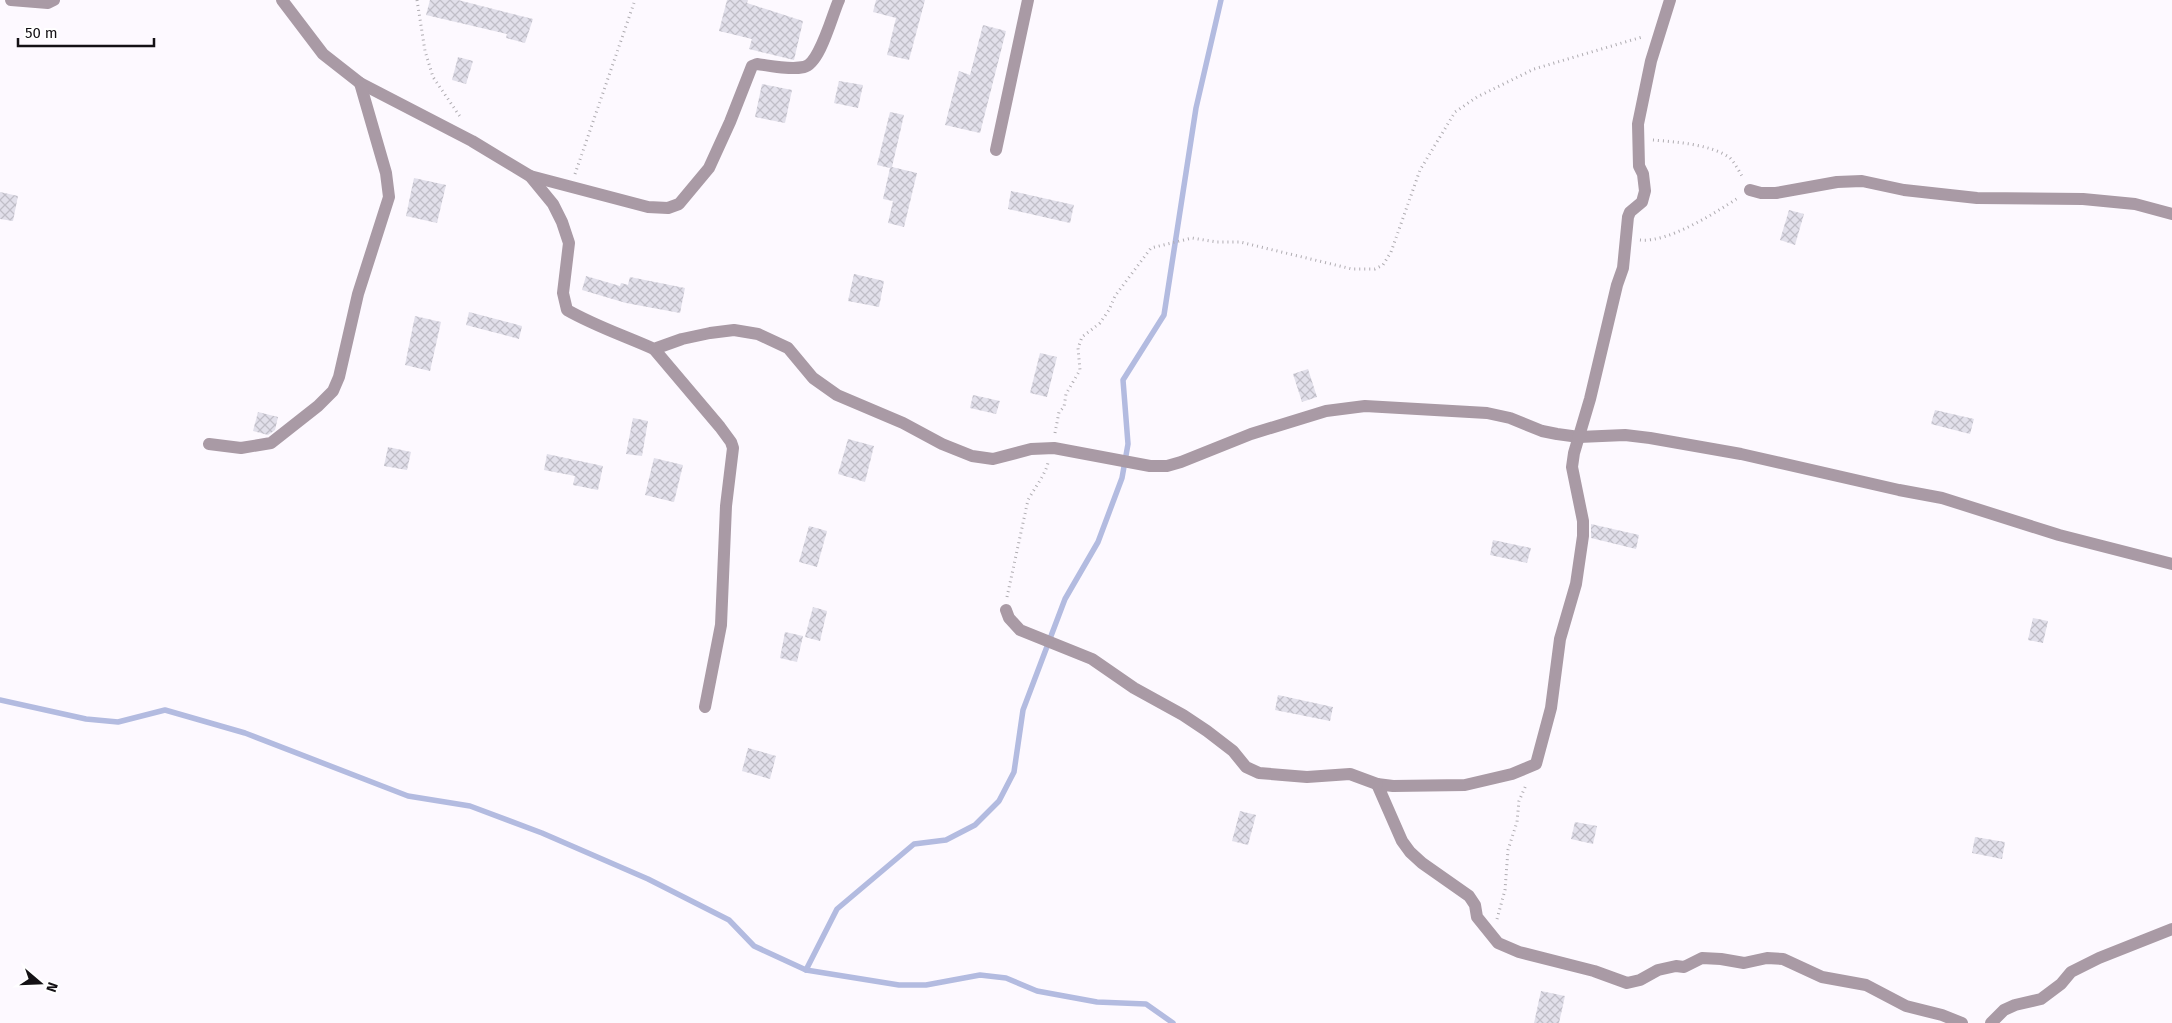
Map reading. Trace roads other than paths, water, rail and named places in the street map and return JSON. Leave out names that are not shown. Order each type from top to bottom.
[{"type":"street","points":[[12,0],[48,3],[54,0]]},
{"type":"street","points":[[282,0],[323,54],[360,83],[472,140],[530,176],[615,200],[648,207],[668,208],[679,204],[709,168],[752,66],[757,64],[791,68],[806,67],[815,61],[839,0]]},
{"type":"street","points":[[996,150],[1028,0]]},
{"type":"street","points":[[1006,610],[1009,618],[1020,630],[1092,659],[1134,688],[1183,715],[1207,731],[1233,751],[1246,767],[1259,773],[1307,778],[1350,774],[1377,784],[1393,786],[1465,785],[1512,774],[1536,764],[1551,708],[1560,639],[1576,584],[1583,536],[1583,521],[1572,467],[1617,285],[1624,268],[1627,238],[1626,223],[1630,212],[1642,202],[1645,191],[1644,174],[1639,166],[1638,124],[1659,32],[1670,0]]},
{"type":"street","points":[[209,444],[241,448],[271,443],[318,406],[333,391],[339,377],[358,294],[389,197],[386,173],[360,83]]},
{"type":"street","points":[[530,176],[553,204],[569,243],[563,293],[567,310],[593,325],[624,335],[654,349],[720,427],[733,448],[726,506],[721,625],[705,707]]},
{"type":"street","points":[[1750,190],[1761,193],[1776,193],[1837,182],[1862,181],[1904,190],[1977,198],[2083,199],[2135,204],[2172,214]]},
{"type":"street","points":[[654,349],[710,333],[734,330],[758,334],[788,348],[813,378],[837,395],[903,423],[942,444],[972,456],[993,459],[1031,450],[1054,448],[1150,466],[1167,466],[1287,422],[1326,411],[1365,406],[1486,413],[1510,418],[1542,431],[1579,437],[1625,435],[1741,454],[1942,498],[2086,543],[2172,564]]},
{"type":"street","points":[[1377,784],[1384,805],[1402,841],[1422,863],[1469,896],[1475,905],[1477,918],[1498,943],[1520,952],[1594,971],[1626,983],[1640,980],[1653,972],[1669,967],[1684,967],[1702,958],[1744,963],[1767,958],[1783,959],[1822,977],[1866,985],[1906,1006],[1942,1015],[1962,1023]]},
{"type":"street","points":[[1991,1023],[2004,1010],[2014,1005],[2041,999],[2061,984],[2071,972],[2115,951],[2127,949],[2172,930]]},
{"type":"waterway","points":[[806,970],[837,909],[914,844],[946,840],[975,825],[999,801],[1014,772],[1023,710],[1065,599],[1098,542],[1122,478],[1128,444],[1123,380],[1164,315],[1196,108],[1221,0]]},
{"type":"waterway","points":[[0,700],[86,719],[118,722],[165,710],[245,733],[408,796],[470,806],[542,833],[648,879],[729,920],[754,946],[806,970],[899,985],[926,985],[980,975],[1006,978],[1037,991],[1097,1002],[1146,1004],[1173,1023]]}]
